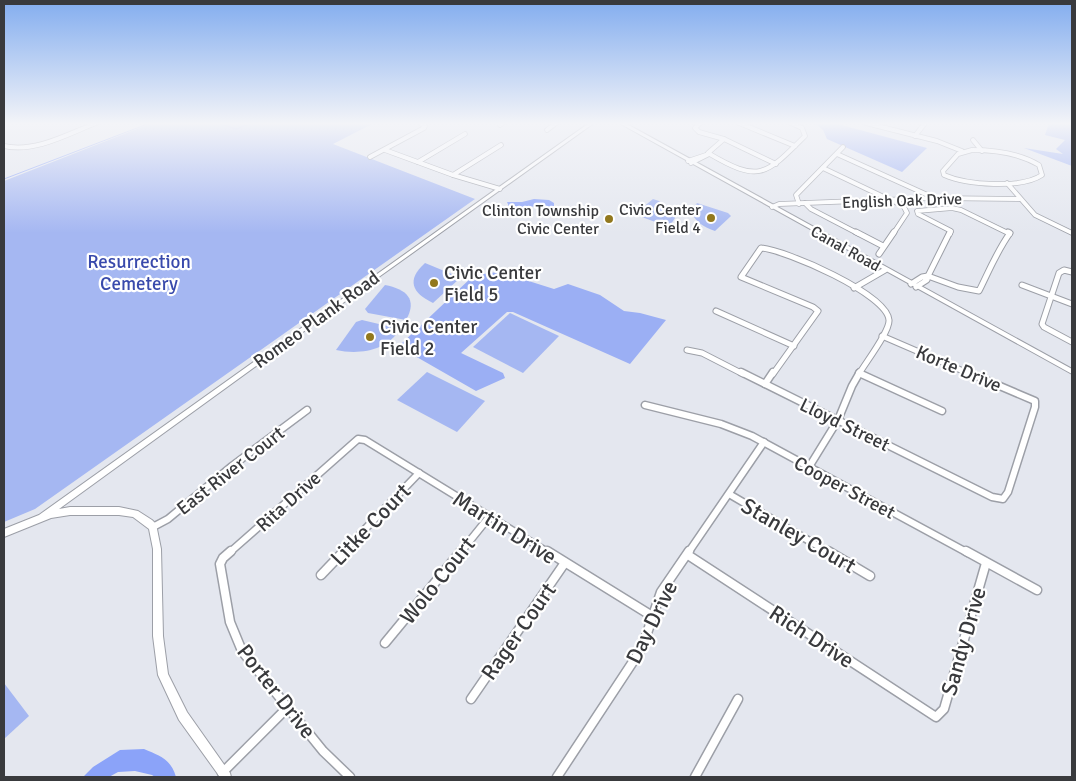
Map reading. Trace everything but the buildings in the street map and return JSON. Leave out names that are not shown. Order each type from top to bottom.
[{"type":"street","points":[[411,159],[498,190]]},
{"type":"street","points":[[418,162],[422,159]]},
{"type":"street","points":[[453,175],[479,159]]},
{"type":"street","name":"Romeo Plank Road","points":[[42,517],[541,159]]},
{"type":"street","name":"Canal Road","points":[[685,159],[1072,372]]},
{"type":"street","points":[[689,162],[695,159]]},
{"type":"street","points":[[720,159],[745,172],[760,173],[771,168],[781,159]]},
{"type":"street","points":[[766,159],[776,164]]},
{"type":"street","points":[[799,204],[796,195],[832,159]]},
{"type":"street","points":[[849,159],[934,198]]},
{"type":"street","points":[[951,159],[943,171],[946,177],[960,181],[1024,183],[1037,180],[1042,175],[1041,168],[1027,159]]},
{"type":"street","points":[[823,168],[890,200],[904,208],[907,212],[879,254]]},
{"type":"street","points":[[1006,182],[1038,217],[1072,231]]},
{"type":"street","name":"English Oak Drive","points":[[773,208],[783,204],[934,198],[1020,199]]},
{"type":"street","points":[[805,203],[883,246]]},
{"type":"street","points":[[913,285],[922,277],[928,276],[965,289],[980,290],[997,251],[1010,233],[958,209],[920,210],[917,212],[951,231],[928,276]]},
{"type":"street","points":[[765,384],[818,313],[817,310],[741,277],[759,250],[764,248],[809,262],[875,301],[886,311],[889,321],[882,336],[852,386],[838,420],[809,467]]},
{"type":"street","points":[[854,288],[885,270]]},
{"type":"street","points":[[1072,272],[1065,270],[1059,273],[1042,321],[1044,327],[1072,342]]},
{"type":"street","points":[[1022,285],[1072,304]]},
{"type":"street","points":[[716,311],[794,346]]},
{"type":"street","name":"Korte Drive","points":[[882,336],[1035,401],[1035,407],[1008,492],[1003,499]]},
{"type":"street","name":"Lloyd Street","points":[[687,350],[702,353],[992,497],[1003,499]]},
{"type":"street","points":[[859,373],[942,411]]},
{"type":"street","name":"Cooper Street","points":[[645,405],[721,424],[764,442],[1037,590]]},
{"type":"street","name":"East River Court","points":[[153,527],[168,519],[232,466],[307,410]]},
{"type":"street","name":"Martin Drive","points":[[358,439],[365,440],[564,564],[652,616]]},
{"type":"street","name":"Rita Drive","points":[[220,564],[223,558],[358,439]]},
{"type":"street","name":"Day Drive","points":[[557,777],[642,648],[661,592],[764,442]]},
{"type":"street","name":"Litke Court","points":[[320,576],[418,474]]},
{"type":"street","name":"Stanley Court","points":[[729,494],[870,576]]},
{"type":"street","points":[[4,533],[42,517],[70,511],[119,511],[143,518],[153,527],[157,549],[158,636],[163,675],[183,716],[224,775],[287,708]]},
{"type":"street","name":"Wolo Court","points":[[385,643],[489,516]]},
{"type":"street","name":"Rich Drive","points":[[688,555],[936,717]]},
{"type":"street","name":"Sandy Drive","points":[[936,717],[940,715],[944,708],[986,563]]},
{"type":"street","name":"Porter Drive","points":[[220,564],[230,622],[237,642],[246,658],[323,751],[350,777]]},
{"type":"street","name":"Rager Court","points":[[471,699],[564,564]]},
{"type":"street","points":[[695,777],[738,699]]},
{"type":"green space","name":"Resurrection Cemetery","points":[[59,159],[373,159],[475,199],[35,509],[4,522],[4,181]]},
{"type":"green space","points":[[653,199],[664,203],[674,214],[675,218],[669,227],[639,216],[636,213]]},
{"type":"green space","name":"Civic Center Field 4","points":[[697,203],[728,213],[731,216],[715,231],[703,226],[694,218],[691,210]]},
{"type":"green space","name":"Civic Center Field 5","points":[[425,263],[459,277],[433,303],[420,295],[414,286],[415,275]]},
{"type":"green space","points":[[385,285],[399,289],[408,296],[411,306],[406,320],[368,313],[365,309]]},
{"type":"green space","points":[[510,313],[559,336],[523,373],[473,347]]},
{"type":"green space","name":"Civic Center Field 2","points":[[362,320],[400,329],[388,342],[372,350],[354,352],[336,350],[356,322]]},
{"type":"green space","points":[[427,372],[485,401],[457,432],[397,400]]},
{"type":"green space","points":[[4,683],[29,716],[4,739]]},
{"type":"shaded area","points":[[873,159],[915,159],[902,172]]},
{"type":"shaded area","points":[[1055,159],[1072,159],[1072,166]]},
{"type":"shaded area","points":[[534,199],[549,200],[554,203],[554,206],[547,208],[527,206],[523,209],[523,215],[521,216],[504,217],[503,215],[510,209],[507,202],[522,202]]},
{"type":"shaded area","points":[[500,272],[554,289],[568,284],[600,295],[624,311],[666,320],[630,364],[513,312],[507,312],[461,353],[503,373],[505,378],[476,391],[401,348],[401,344],[472,277]]},
{"type":"shaded area","points":[[144,749],[168,762],[176,777],[155,777],[135,771],[118,772],[109,777],[83,777],[93,767],[120,750]]},
{"type":"waterway","points":[[4,179],[55,159]]},
{"type":"place","name":"Civic Center Field 4","points":[[711,218]]},
{"type":"place","name":"Clinton Township Civic Center","points":[[609,219]]},
{"type":"place","name":"Civic Center Field 5","points":[[434,283]]},
{"type":"place","name":"Civic Center Field 2","points":[[370,337]]}]
